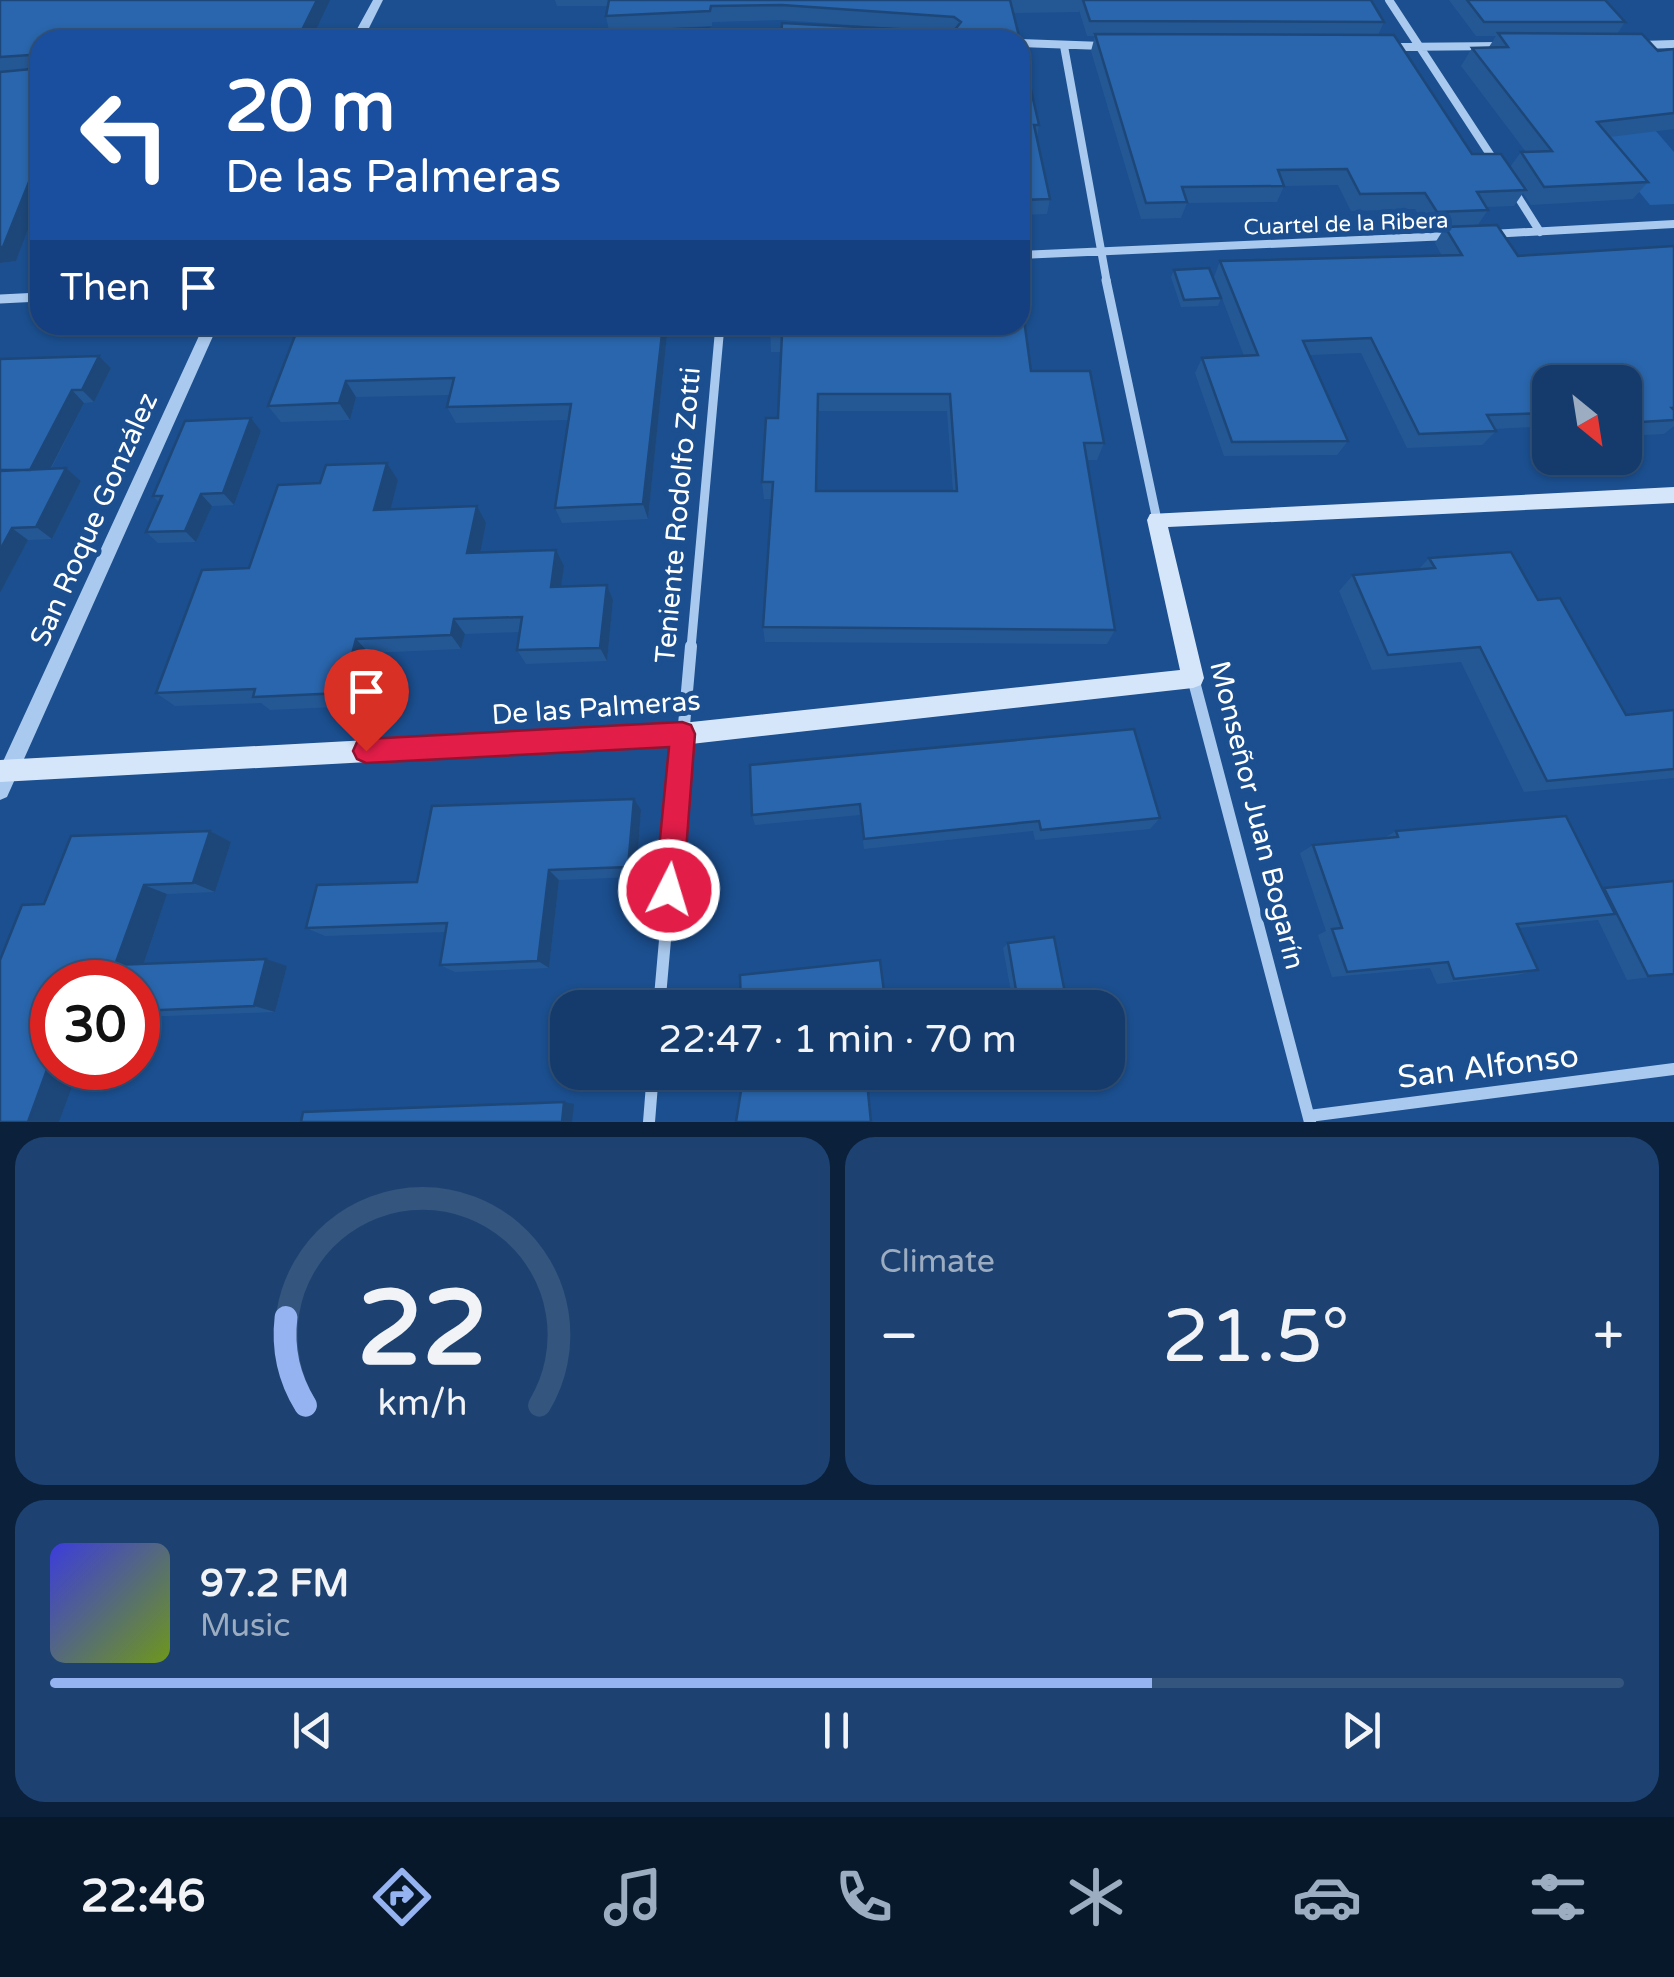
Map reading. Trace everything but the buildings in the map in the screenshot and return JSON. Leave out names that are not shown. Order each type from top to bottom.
[{"type":"main road","points":[[1157,520],[1674,495]]},
{"type":"main road","name":"Monseñor Juan Bogarín","points":[[1157,520],[1193,678]]},
{"type":"main road","name":"De las Palmeras","points":[[3,777],[682,734],[1193,678]]},
{"type":"street","points":[[362,30],[378,0]]},
{"type":"street","points":[[1389,0],[1497,165]]},
{"type":"street","points":[[1030,44],[1124,46]]},
{"type":"street","points":[[1635,45],[1674,44]]},
{"type":"street","name":"Monseñor Juan Bogarín","points":[[1064,46],[1100,251],[1157,520]]},
{"type":"street","points":[[1382,47],[1519,46]]},
{"type":"street","points":[[1508,182],[1540,232]]},
{"type":"street","name":"Cuartel de la Ribera","points":[[1480,234],[1674,224]]},
{"type":"street","name":"Cuartel de la Ribera","points":[[1030,254],[1460,236]]},
{"type":"street","points":[[0,299],[30,298]]},
{"type":"street","name":"San Roque González","points":[[3,777],[206,335]]},
{"type":"street","name":"Teniente Rodolfo Zotti","points":[[661,990],[719,335]]},
{"type":"street","name":"Monseñor Juan Bogarín","points":[[1193,678],[1309,1119]]},
{"type":"street","name":"San Alfonso","points":[[1309,1119],[1674,1069]]},
{"type":"street","points":[[649,1122],[652,1090]]},
{"type":"shaded area","points":[[1655,130],[1674,152],[1674,204],[1650,205],[1591,133]]},
{"type":"route","points":[[366,751],[682,734],[669,890]]}]
